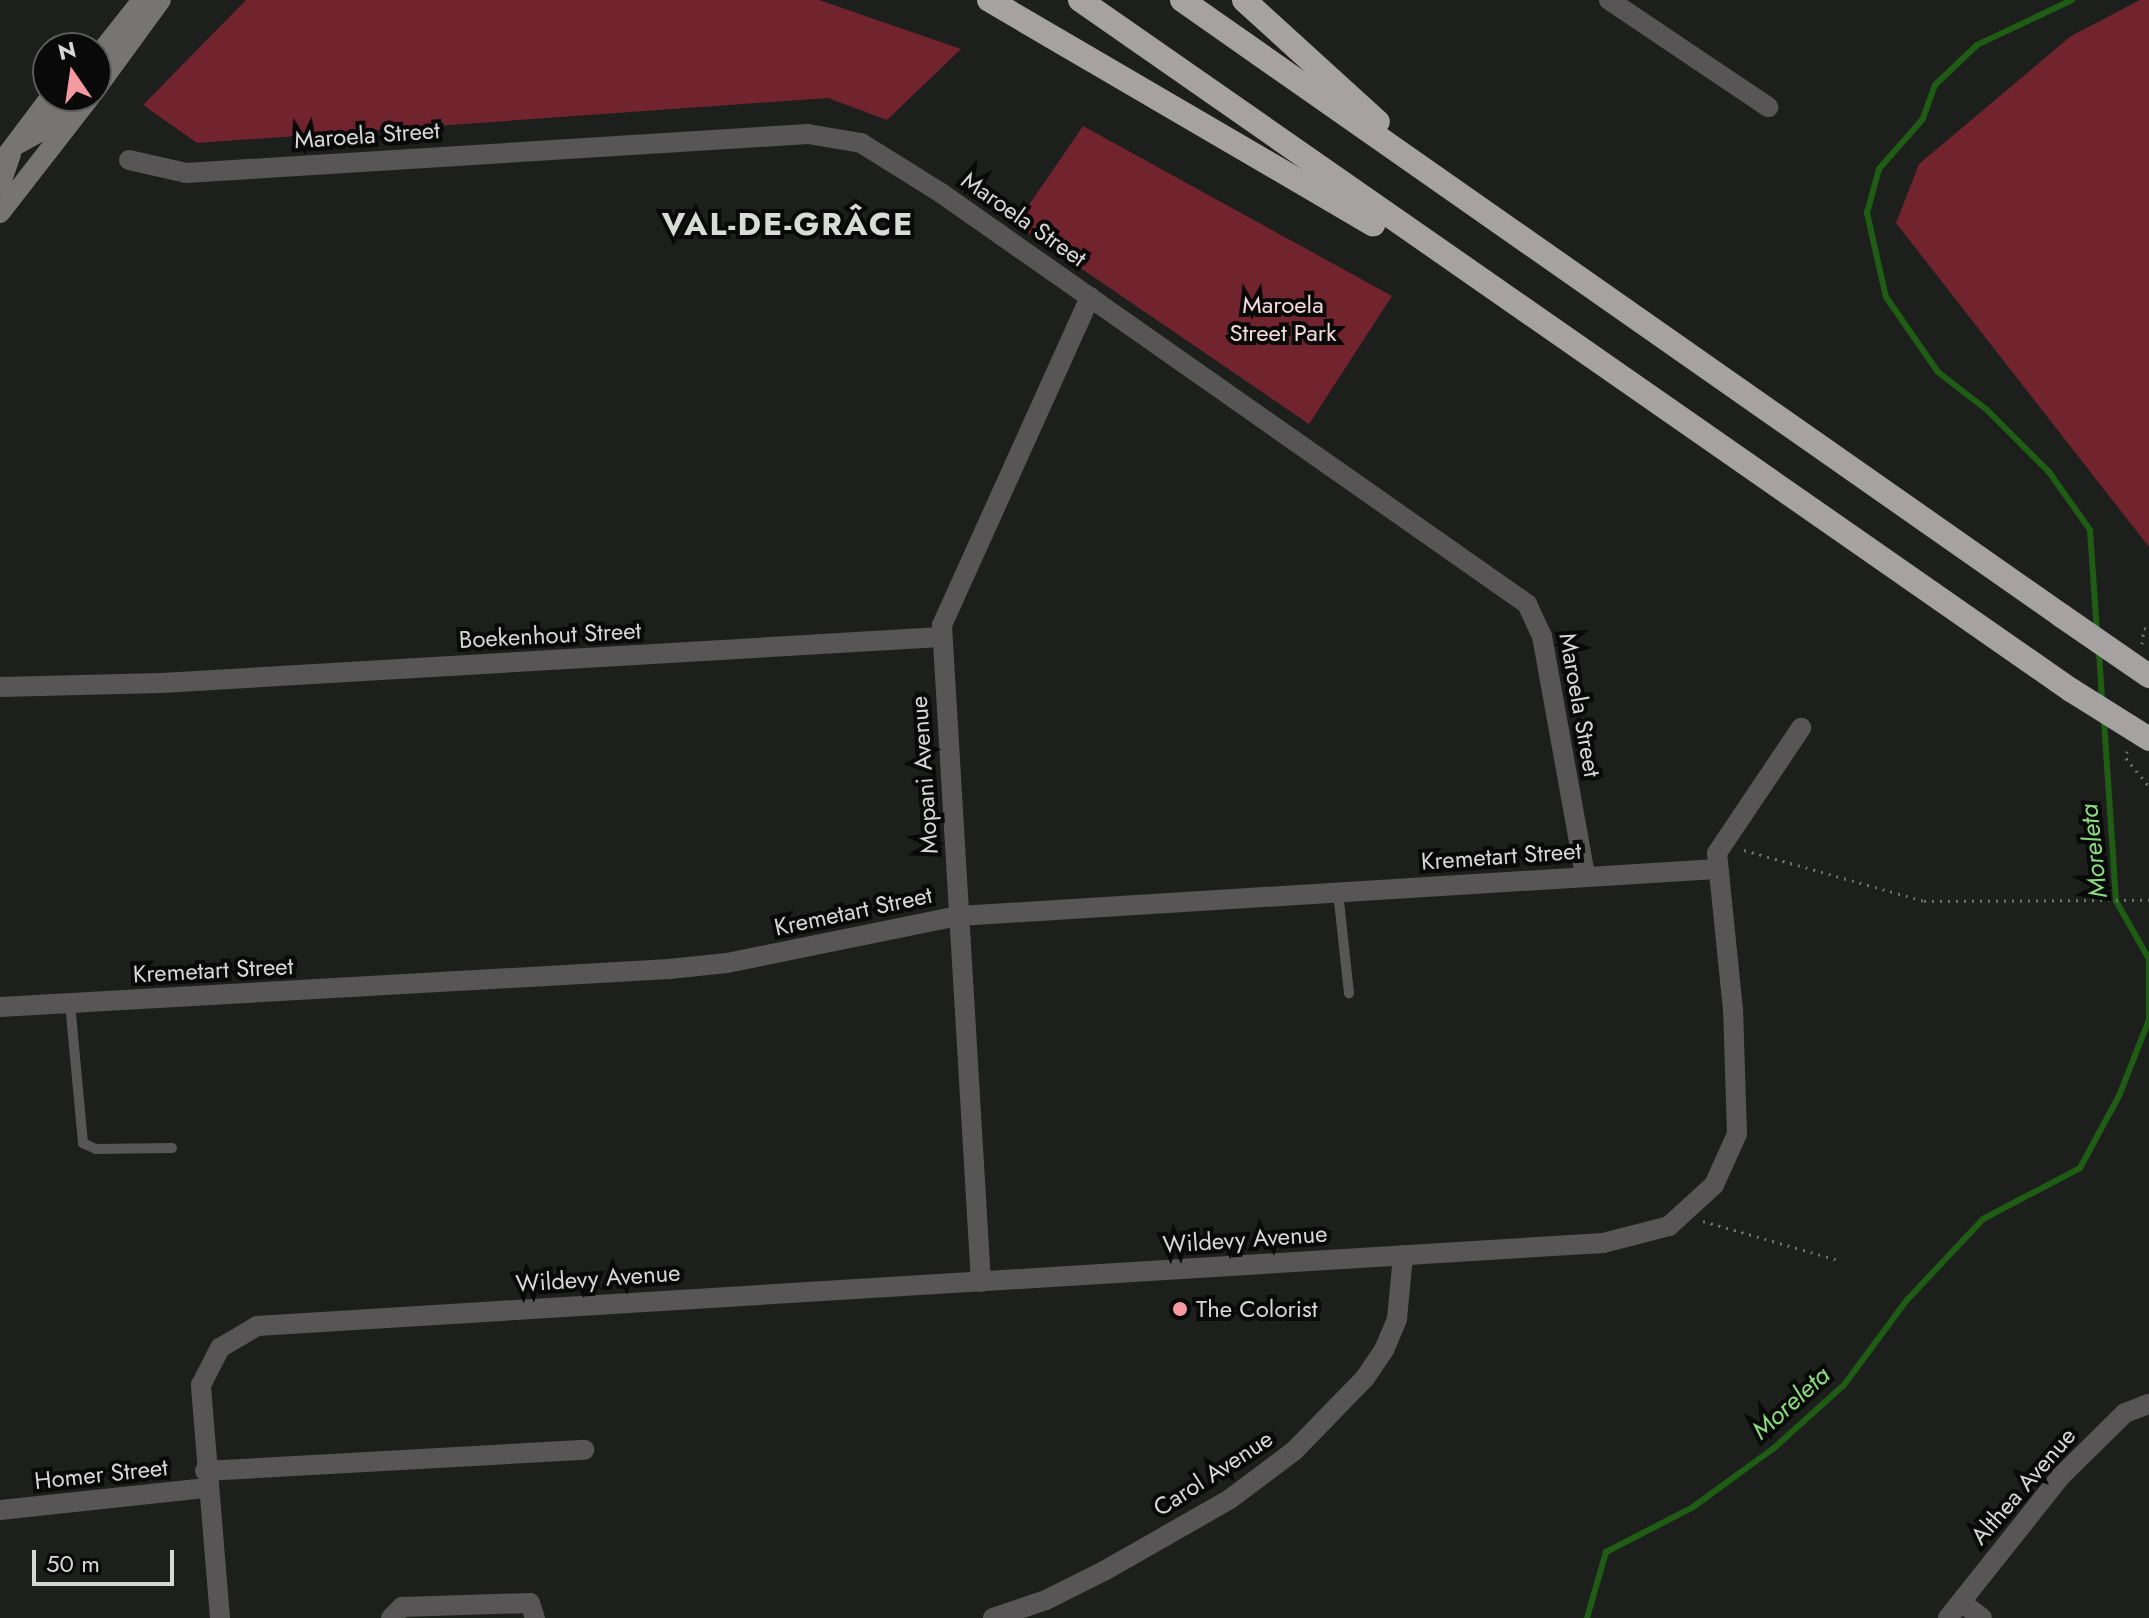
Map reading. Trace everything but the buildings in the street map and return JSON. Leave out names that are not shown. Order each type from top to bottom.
[{"type":"highway","points":[[989,0],[1490,290]]},
{"type":"highway","points":[[1080,0],[1490,290],[2071,690],[2149,739]]},
{"type":"highway","points":[[1182,0],[2149,676]]},
{"type":"highway","points":[[1244,0],[1447,185]]},
{"type":"main road","points":[[100,32],[125,0]]},
{"type":"main road","points":[[112,38],[142,0]]},
{"type":"main road","points":[[112,67],[161,0]]},
{"type":"main road","points":[[0,164],[6,143],[36,112]]},
{"type":"main road","points":[[6,143],[45,129],[57,112]]},
{"type":"main road","points":[[0,213],[79,112]]},
{"type":"main road","points":[[0,186],[6,143]]},
{"type":"street","points":[[1609,0],[1768,107]]},
{"type":"street","name":"Maroela Street","points":[[129,160],[186,173],[833,135],[895,161],[1530,608],[1545,653],[1585,876]]},
{"type":"street","name":"Mopani Avenue","points":[[981,1282],[941,637],[951,597],[1090,297]]},
{"type":"street","name":"Boekenhout Street","points":[[0,687],[162,683],[941,637]]},
{"type":"street","name":"Boekenhout Street","points":[[0,700],[162,683]]},
{"type":"street","name":"Wildevy Avenue","points":[[220,1618],[200,1396],[205,1370],[232,1337],[272,1324],[1403,1255],[1624,1240],[1659,1231],[1692,1209],[1723,1170],[1739,1112],[1717,869],[1720,845],[1801,728]]},
{"type":"street","name":"Kremetart Street","points":[[0,1007],[699,966],[959,916],[1717,869]]},
{"type":"street","name":"Carol Avenue","points":[[993,1618],[1046,1600],[1104,1571],[1230,1499],[1294,1451],[1365,1378],[1384,1350],[1397,1319],[1403,1255]]},
{"type":"street","name":"Althea Avenue","points":[[1955,1610],[2060,1477],[2125,1413],[2149,1404]]},
{"type":"street","name":"Homer Street","points":[[0,1510],[206,1480],[584,1450]]},
{"type":"street","points":[[391,1618],[402,1607],[530,1603],[535,1618]]},
{"type":"street","points":[[1955,1610],[1982,1618]]},
{"type":"lane","points":[[1338,892],[1349,993]]},
{"type":"lane","points":[[70,1003],[83,1143],[96,1149],[172,1148]]},
{"type":"path","points":[[1736,848],[1924,901],[2089,903],[2147,900]]},
{"type":"path","points":[[1692,1209],[1706,1224],[1838,1260]]},
{"type":"green space","points":[[246,0],[819,0],[961,49],[887,120],[828,98],[197,143],[143,105]]},
{"type":"green space","points":[[2140,0],[2149,0],[2149,547],[1896,223],[1919,164],[2071,36]]},
{"type":"green space","name":"Maroela Street Park","points":[[1083,126],[1392,296],[1309,424],[1016,224]]},
{"type":"waterway","name":"Moreleta","points":[[2072,0],[1977,45],[1935,85],[1922,120],[1879,169],[1867,213],[1886,297],[1938,372],[1987,410],[2049,472],[2090,530],[2097,632]]},
{"type":"waterway","name":"Moreleta","points":[[2099,652],[2102,700]]},
{"type":"waterway","name":"Moreleta","points":[[1587,1618],[1606,1552],[1693,1507],[1774,1448],[1844,1385],[1907,1300],[1983,1219],[2080,1168],[2119,1096],[2149,1020],[2149,959],[2116,901],[2104,719]]},
{"type":"place","name":"The Colorist","points":[[1180,1309]]},
{"type":"district","name":"VAL-DE-GRÂCE","points":[[788,224]]}]
